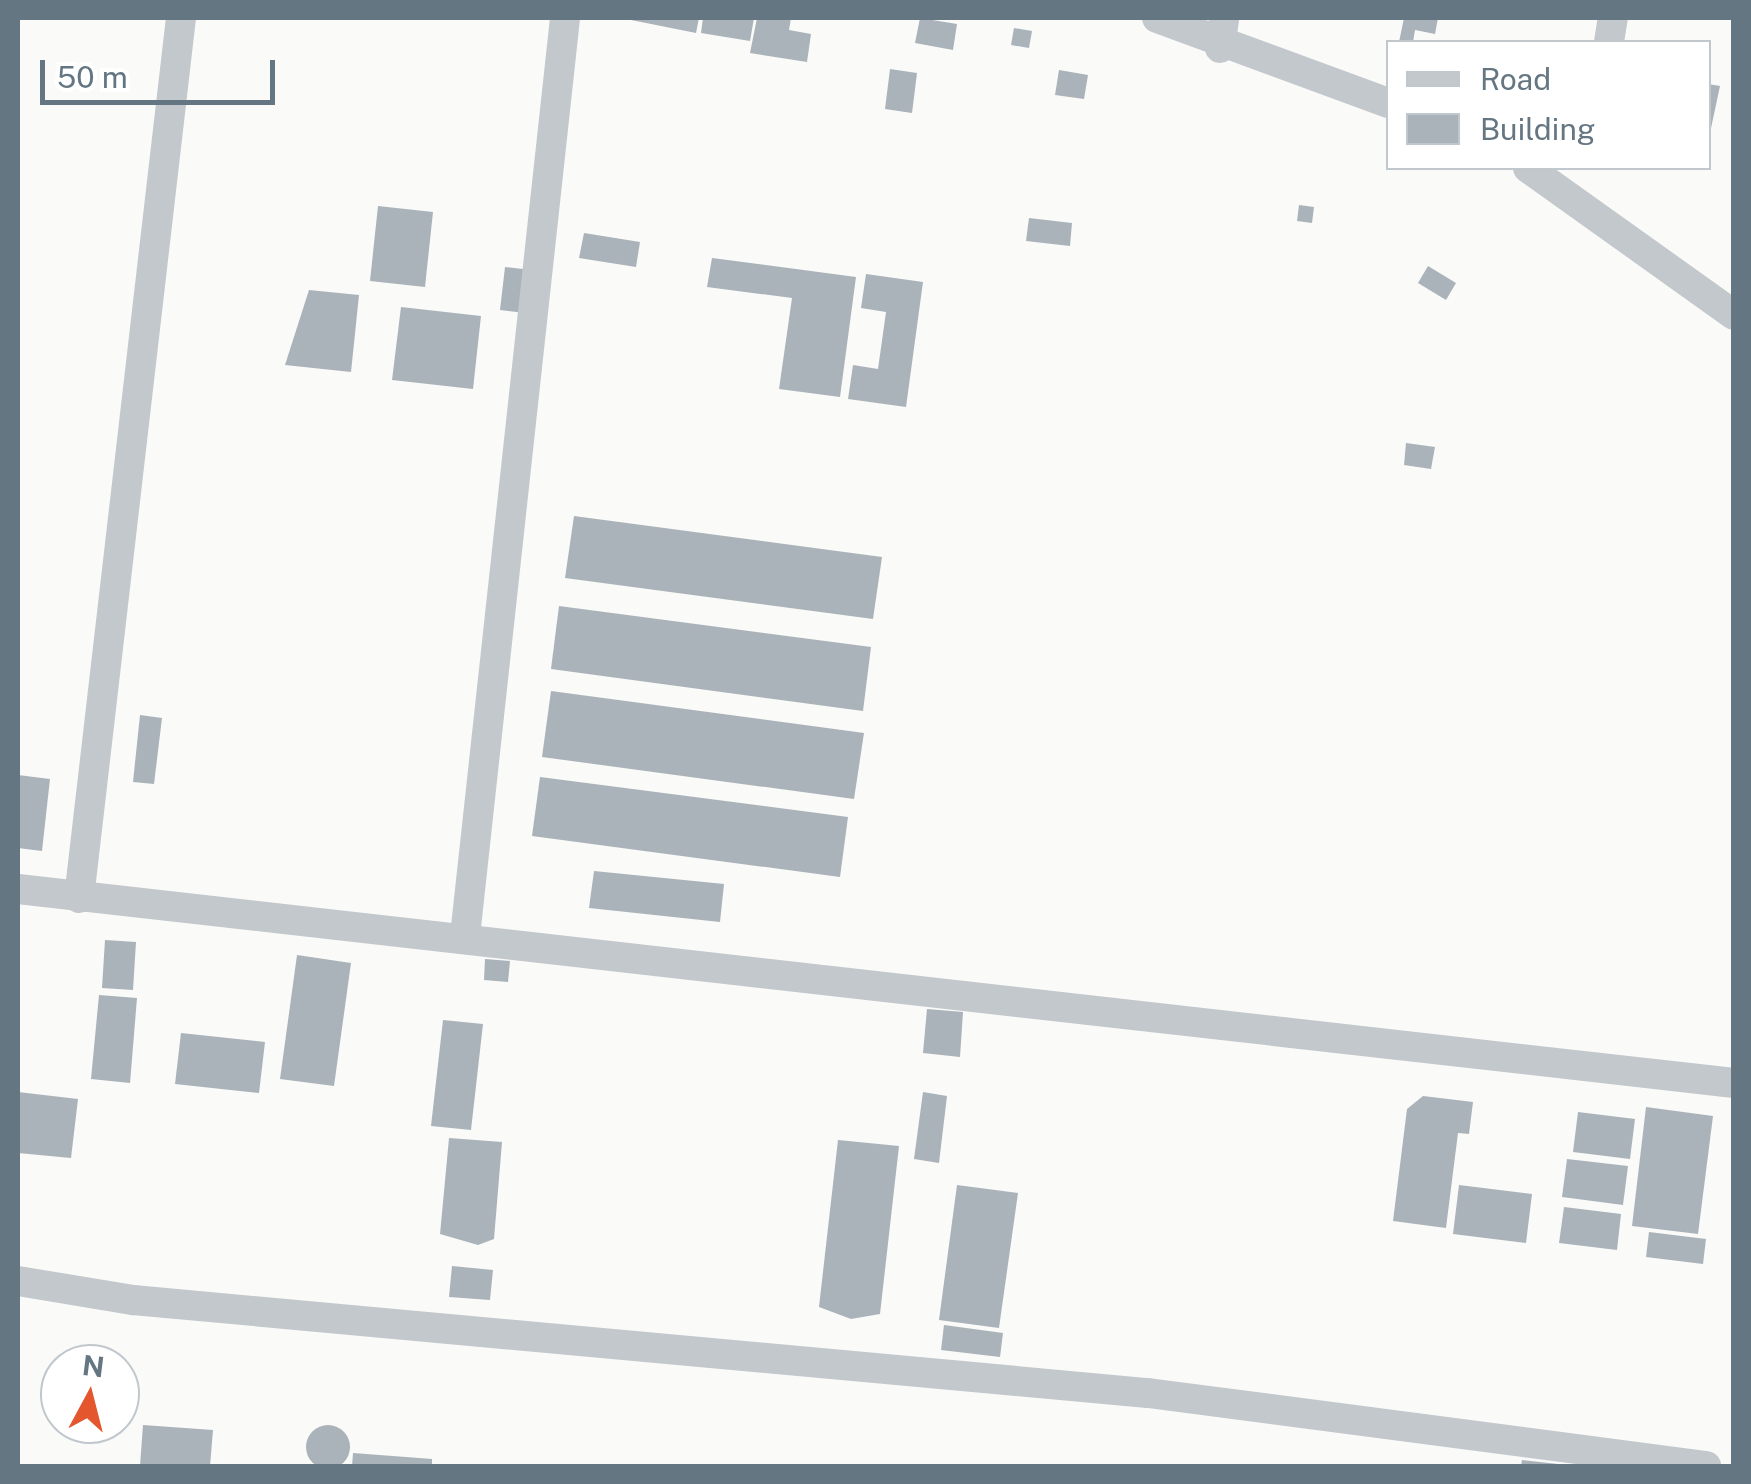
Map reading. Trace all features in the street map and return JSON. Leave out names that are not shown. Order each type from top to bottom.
[{"type":"street","points":[[79,898],[180,18]]},
{"type":"street","points":[[465,936],[565,18]]},
{"type":"street","points":[[1158,18],[1222,33],[1386,102]]},
{"type":"street","points":[[1535,170],[1562,178],[1734,316]]},
{"type":"street","points":[[18,889],[465,936],[1734,1083]]},
{"type":"street","points":[[18,1280],[153,1302],[1148,1393],[1706,1466]]},
{"type":"street","points":[[1719,1466],[1734,1465]]},
{"type":"building","points":[[621,18],[699,18],[696,33]]},
{"type":"building","points":[[703,18],[754,18],[750,41],[701,33]]},
{"type":"building","points":[[757,18],[791,18],[789,30],[811,34],[807,62],[750,53]]},
{"type":"building","points":[[920,18],[957,24],[953,50],[915,43]]},
{"type":"building","points":[[1404,18],[1438,18],[1435,34],[1415,30],[1413,40],[1399,40]]},
{"type":"building","points":[[1014,28],[1032,31],[1029,48],[1011,45]]},
{"type":"building","points":[[890,69],[917,73],[912,113],[885,109]]},
{"type":"building","points":[[1059,70],[1088,75],[1084,99],[1055,95]]},
{"type":"building","points":[[1711,84],[1720,86],[1711,128]]},
{"type":"building","points":[[1299,205],[1314,207],[1312,223],[1297,221]]},
{"type":"building","points":[[378,206],[433,212],[425,287],[370,281]]},
{"type":"building","points":[[1029,218],[1072,223],[1070,246],[1026,241]]},
{"type":"building","points":[[584,233],[640,242],[636,267],[579,258]]},
{"type":"building","points":[[712,258],[856,277],[840,397],[779,389],[792,298],[707,287]]},
{"type":"building","points":[[1428,266],[1456,283],[1446,300],[1418,283]]},
{"type":"building","points":[[505,267],[531,270],[526,313],[500,310]]},
{"type":"building","points":[[866,274],[923,282],[906,407],[848,399],[853,365],[878,369],[886,312],[861,308]]},
{"type":"building","points":[[309,290],[359,295],[351,372],[285,365]]},
{"type":"building","points":[[401,307],[481,316],[473,389],[392,380]]},
{"type":"building","points":[[1406,443],[1435,447],[1431,469],[1404,465]]},
{"type":"building","points":[[574,516],[882,557],[873,619],[565,578]]},
{"type":"building","points":[[559,606],[871,647],[863,711],[551,669]]},
{"type":"building","points":[[551,691],[864,733],[854,799],[542,757]]},
{"type":"building","points":[[140,715],[162,718],[154,784],[133,782]]},
{"type":"building","points":[[18,775],[50,779],[42,851],[18,848]]},
{"type":"building","points":[[540,777],[848,817],[840,877],[532,836]]},
{"type":"building","points":[[594,871],[724,884],[720,922],[589,908]]},
{"type":"building","points":[[105,940],[136,942],[133,990],[102,988]]},
{"type":"building","points":[[297,955],[351,963],[334,1086],[280,1079]]},
{"type":"building","points":[[485,959],[510,961],[508,982],[484,980]]},
{"type":"building","points":[[99,995],[137,998],[130,1083],[91,1079]]},
{"type":"building","points":[[927,1009],[963,1012],[960,1057],[923,1053]]},
{"type":"building","points":[[443,1020],[483,1024],[471,1130],[431,1126]]},
{"type":"building","points":[[181,1033],[265,1042],[259,1093],[175,1084]]},
{"type":"building","points":[[18,1092],[78,1099],[71,1158],[18,1153]]},
{"type":"building","points":[[923,1092],[947,1096],[939,1163],[914,1159]]},
{"type":"building","points":[[1423,1096],[1473,1102],[1469,1134],[1458,1133],[1446,1228],[1393,1221],[1407,1109]]},
{"type":"building","points":[[1646,1107],[1713,1116],[1698,1234],[1632,1226]]},
{"type":"building","points":[[1578,1112],[1635,1119],[1630,1159],[1573,1152]]},
{"type":"building","points":[[449,1138],[502,1142],[494,1239],[478,1245],[440,1234]]},
{"type":"building","points":[[838,1140],[899,1146],[880,1314],[851,1319],[819,1307]]},
{"type":"building","points":[[1567,1159],[1628,1166],[1623,1205],[1562,1197]]},
{"type":"building","points":[[957,1185],[1018,1193],[999,1328],[939,1320]]},
{"type":"building","points":[[1459,1185],[1532,1194],[1526,1243],[1453,1234]]},
{"type":"building","points":[[1564,1207],[1621,1214],[1617,1250],[1559,1243]]},
{"type":"building","points":[[1649,1232],[1706,1239],[1703,1264],[1646,1257]]},
{"type":"building","points":[[452,1266],[493,1270],[490,1300],[449,1297]]},
{"type":"building","points":[[944,1325],[1003,1333],[1000,1357],[941,1350]]},
{"type":"building","points":[[143,1425],[213,1430],[210,1466],[140,1466]]},
{"type":"building","points":[[328,1425],[343,1432],[350,1447],[343,1462],[328,1469],[313,1462],[306,1447],[313,1432]]},
{"type":"building","points":[[353,1453],[432,1459],[432,1466],[352,1466]]},
{"type":"building","points":[[1522,1460],[1558,1464],[1558,1466],[1521,1466]]}]
